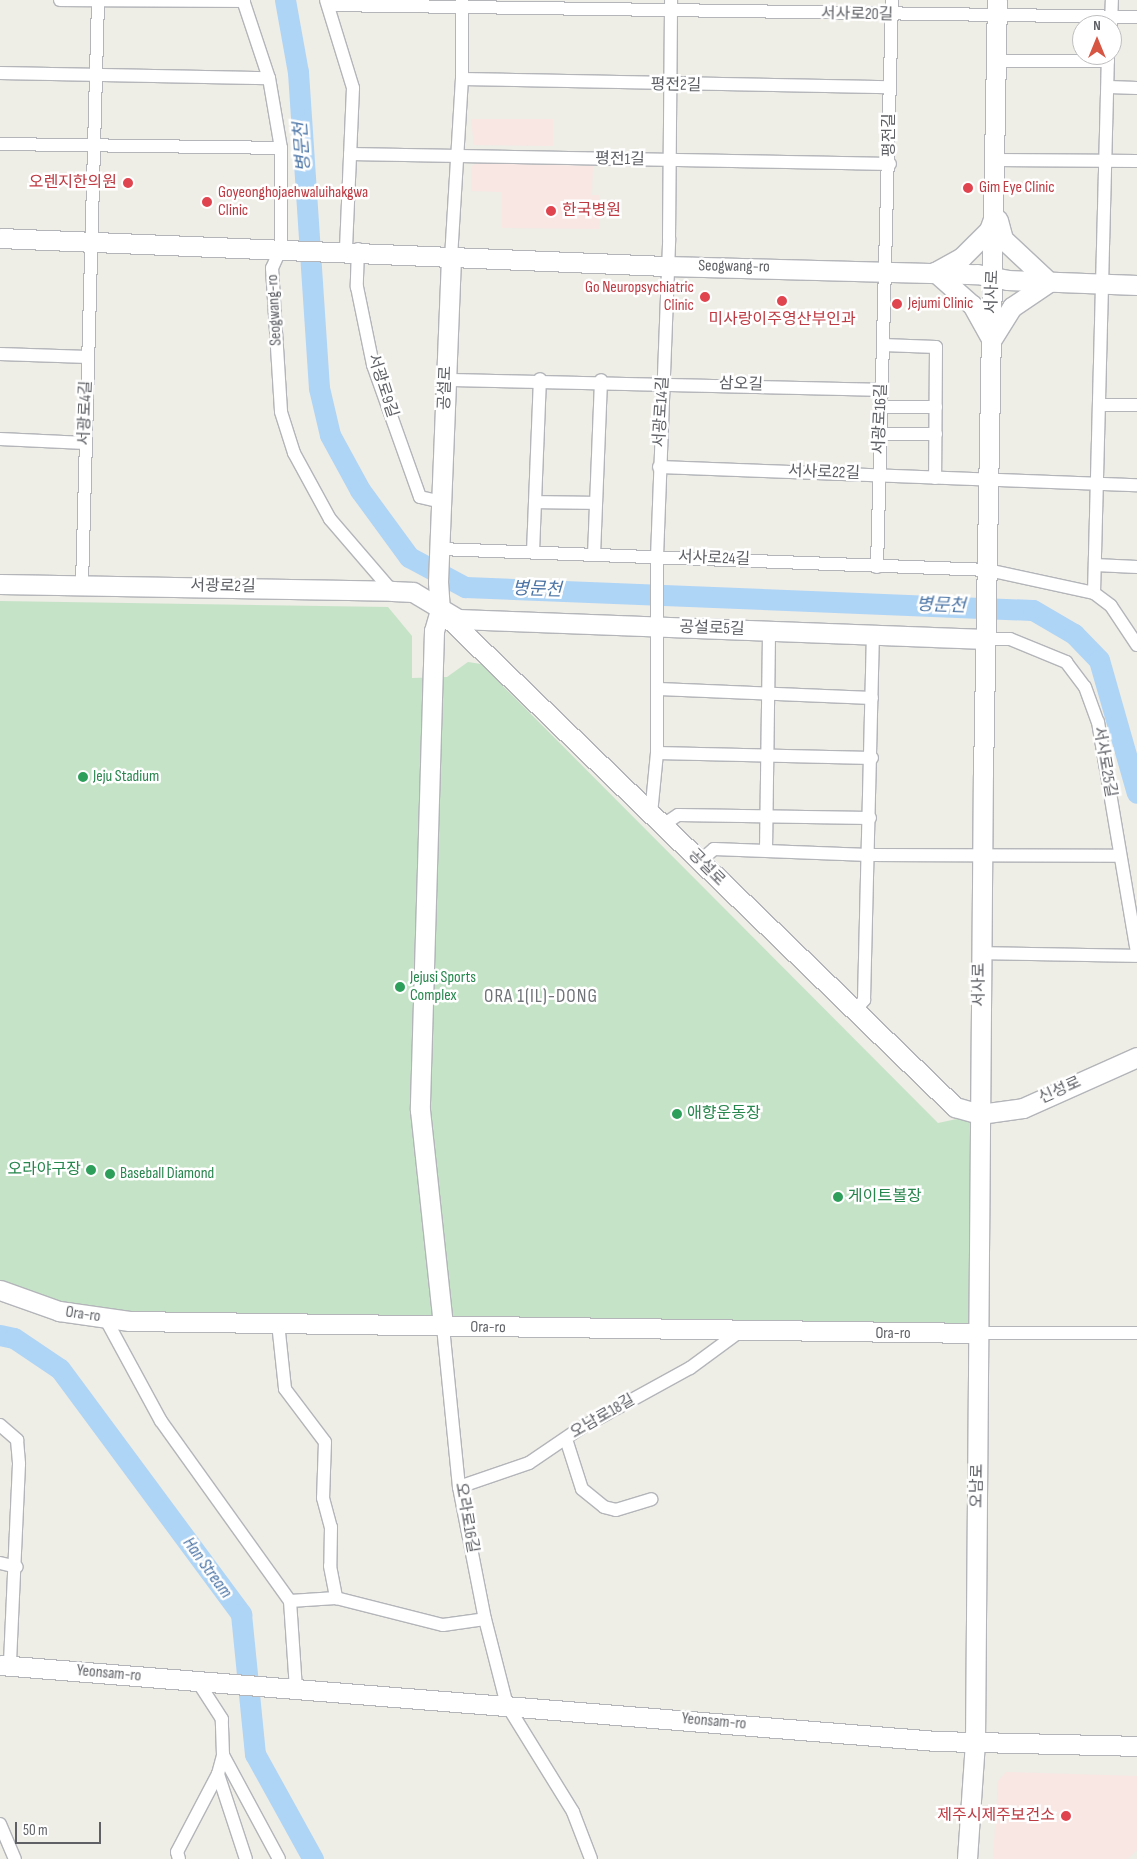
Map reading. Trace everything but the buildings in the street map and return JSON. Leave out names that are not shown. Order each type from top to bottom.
[{"type":"street","points":[[0,238],[281,248],[281,148],[269,78],[243,1],[60,0]]},
{"type":"street","name":"서광로4길","points":[[82,585],[88,357],[94,242],[98,0]]},
{"type":"street","name":"평전길","points":[[886,270],[890,164],[892,0]]},
{"type":"street","points":[[1111,15],[1112,0]]},
{"type":"street","name":"서사로20길","points":[[327,2],[672,6],[892,16],[997,8],[1072,16]]},
{"type":"street","name":"서광로9길","points":[[327,2],[353,88],[345,249],[357,287],[373,365],[420,497],[441,510]]},
{"type":"street","points":[[452,258],[462,79],[462,3]]},
{"type":"street","name":"서광로14길","points":[[657,819],[659,689],[657,561],[670,161],[672,6]]},
{"type":"street","name":"서사로","points":[[980,1114],[982,856],[989,577],[988,479],[994,275],[997,8]]},
{"type":"street","name":"서사로20길","points":[[1122,19],[1137,17]]},
{"type":"street","points":[[997,61],[1072,59]]},
{"type":"street","points":[[1108,65],[1108,160],[1101,405],[1096,483],[1094,593],[1111,606],[1137,645]]},
{"type":"street","points":[[0,73],[269,78]]},
{"type":"street","name":"평전2길","points":[[462,79],[672,86],[890,86]]},
{"type":"street","points":[[1109,88],[1137,88]]},
{"type":"street","points":[[0,144],[96,148],[281,148]]},
{"type":"street","name":"평전1길","points":[[350,154],[890,164]]},
{"type":"street","points":[[996,160],[1137,161]]},
{"type":"street","points":[[995,210],[1004,239],[1049,282],[1012,307],[991,340],[972,305],[935,272],[962,257],[989,230],[995,210]]},
{"type":"street","name":"Seogwang-ro","points":[[392,591],[330,519],[294,453],[281,412],[272,268],[281,248],[345,249],[452,258],[666,266],[935,272],[994,275],[1049,282],[1137,285]]},
{"type":"street","name":"공설로","points":[[443,1327],[420,1110],[434,631],[440,610],[438,582],[452,258]]},
{"type":"street","name":"서광로16길","points":[[877,567],[886,270]]},
{"type":"street","points":[[883,345],[936,347],[935,478]]},
{"type":"street","points":[[0,354],[88,357]]},
{"type":"street","points":[[533,552],[540,379]]},
{"type":"street","name":"삼오길","points":[[447,380],[601,380],[881,390]]},
{"type":"street","points":[[594,555],[601,380]]},
{"type":"street","points":[[1101,405],[1137,406]]},
{"type":"street","points":[[881,406],[936,406]]},
{"type":"street","points":[[881,434],[936,434]]},
{"type":"street","points":[[0,440],[85,443]]},
{"type":"street","name":"서사로22길","points":[[659,467],[1137,485]]},
{"type":"street","points":[[535,502],[596,503]]},
{"type":"street","name":"서사로24길","points":[[440,549],[594,555],[657,561],[877,567],[989,577],[1094,593]]},
{"type":"street","points":[[1095,565],[1137,567]]},
{"type":"street","name":"서광로2길","points":[[0,584],[413,592],[440,610]]},
{"type":"street","name":"공설로","points":[[440,610],[854,1012],[955,1107],[980,1114]]},
{"type":"street","name":"공설로5길","points":[[440,610],[458,619],[658,622],[769,631],[873,634],[987,634]]},
{"type":"street","points":[[766,850],[769,631]]},
{"type":"street","points":[[854,1012],[864,1000],[872,758],[873,634]]},
{"type":"street","name":"서사로25길","points":[[987,634],[1010,639],[1066,662],[1085,688],[1098,722],[1119,856],[1137,954]]},
{"type":"street","points":[[659,689],[872,698]]},
{"type":"street","points":[[658,753],[767,754],[872,758]]},
{"type":"street","points":[[657,819],[678,815],[870,818]]},
{"type":"street","points":[[699,862],[714,849],[869,855],[1119,856]]},
{"type":"street","points":[[981,953],[1137,954]]},
{"type":"street","name":"신성로","points":[[980,1114],[1023,1108],[1137,1056]]},
{"type":"street","name":"오남로","points":[[967,1859],[975,1741],[980,1333],[980,1114]]},
{"type":"street","name":"Ora-ro","points":[[0,1290],[59,1312],[105,1318],[443,1327],[739,1332],[980,1333]]},
{"type":"street","points":[[105,1318],[161,1421],[290,1601],[294,1690]]},
{"type":"street","points":[[278,1323],[285,1389],[325,1442],[323,1498],[331,1526],[330,1566],[336,1598]]},
{"type":"street","name":"오라로16길","points":[[443,1327],[459,1487],[484,1619],[507,1705],[573,1812],[591,1859]]},
{"type":"street","name":"오남로18길","points":[[459,1487],[529,1463],[566,1438],[690,1368],[739,1332]]},
{"type":"street","points":[[980,1333],[1137,1333]]},
{"type":"street","points":[[0,1425],[17,1440],[17,1567],[5,1666]]},
{"type":"street","points":[[566,1438],[582,1489],[604,1508],[616,1510],[651,1499]]},
{"type":"street","points":[[0,1563],[17,1567]]},
{"type":"street","points":[[0,1568],[17,1567]]},
{"type":"street","points":[[290,1601],[336,1598],[443,1626],[484,1619]]},
{"type":"street","name":"Yeonsam-ro","points":[[5,1666],[294,1690],[975,1741],[1137,1746]]},
{"type":"street","points":[[179,1859],[177,1852],[218,1774],[223,1755],[222,1719],[198,1682]]},
{"type":"street","points":[[223,1755],[279,1859]]},
{"type":"street","points":[[218,1774],[246,1859]]},
{"type":"street","points":[[0,1824],[15,1859]]},
{"type":"shaded area","points":[[471,119],[553,119],[553,146],[474,145]]},
{"type":"shaded area","name":"한국병원","points":[[478,163],[593,166],[592,195],[600,195],[599,229],[502,228],[502,192],[471,191],[472,166]]},
{"type":"shaded area","name":"제주시제주보건소","points":[[1006,1772],[1137,1776],[1137,1850],[1128,1859],[993,1859],[998,1781]]},
{"type":"green space","name":"Jejusi Sports Complex","points":[[0,601],[388,607],[412,636],[412,678],[447,677],[468,662],[481,664],[938,1123],[980,1114],[980,1333],[119,1320],[0,1290]]},
{"type":"waterway","name":"병문천","points":[[285,0],[298,72],[319,388],[330,435],[360,490],[409,557],[465,587],[1033,610],[1074,634],[1099,660],[1137,793]]},
{"type":"waterway","name":"Han Stream","points":[[0,1335],[14,1338],[60,1369],[241,1614],[255,1754],[313,1859]]},
{"type":"place","name":"오렌지한의원","points":[[128,183]]},
{"type":"place","name":"Gim Eye Clinic","points":[[968,188]]},
{"type":"place","name":"Goyeonghojaehwaluihakgwa Clinic","points":[[207,202]]},
{"type":"place","name":"한국병원","points":[[551,211]]},
{"type":"place","name":"Go Neuropsychiatric Clinic","points":[[705,297]]},
{"type":"place","name":"미사랑이주영산부인과","points":[[782,301]]},
{"type":"place","name":"Jejumi Clinic","points":[[897,304]]},
{"type":"place","name":"Jeju Stadium","points":[[83,777]]},
{"type":"place","name":"Jejusi Sports Complex","points":[[400,987]]},
{"type":"place","name":"애향운동장","points":[[677,1114]]},
{"type":"place","name":"오라야구장","points":[[91,1170]]},
{"type":"place","name":"Baseball Diamond","points":[[110,1174]]},
{"type":"place","name":"게이트볼장","points":[[838,1197]]},
{"type":"place","name":"제주시제주보건소","points":[[1066,1816]]},
{"type":"district","name":"ORA 1(IL)-DONG","points":[[541,997]]}]
